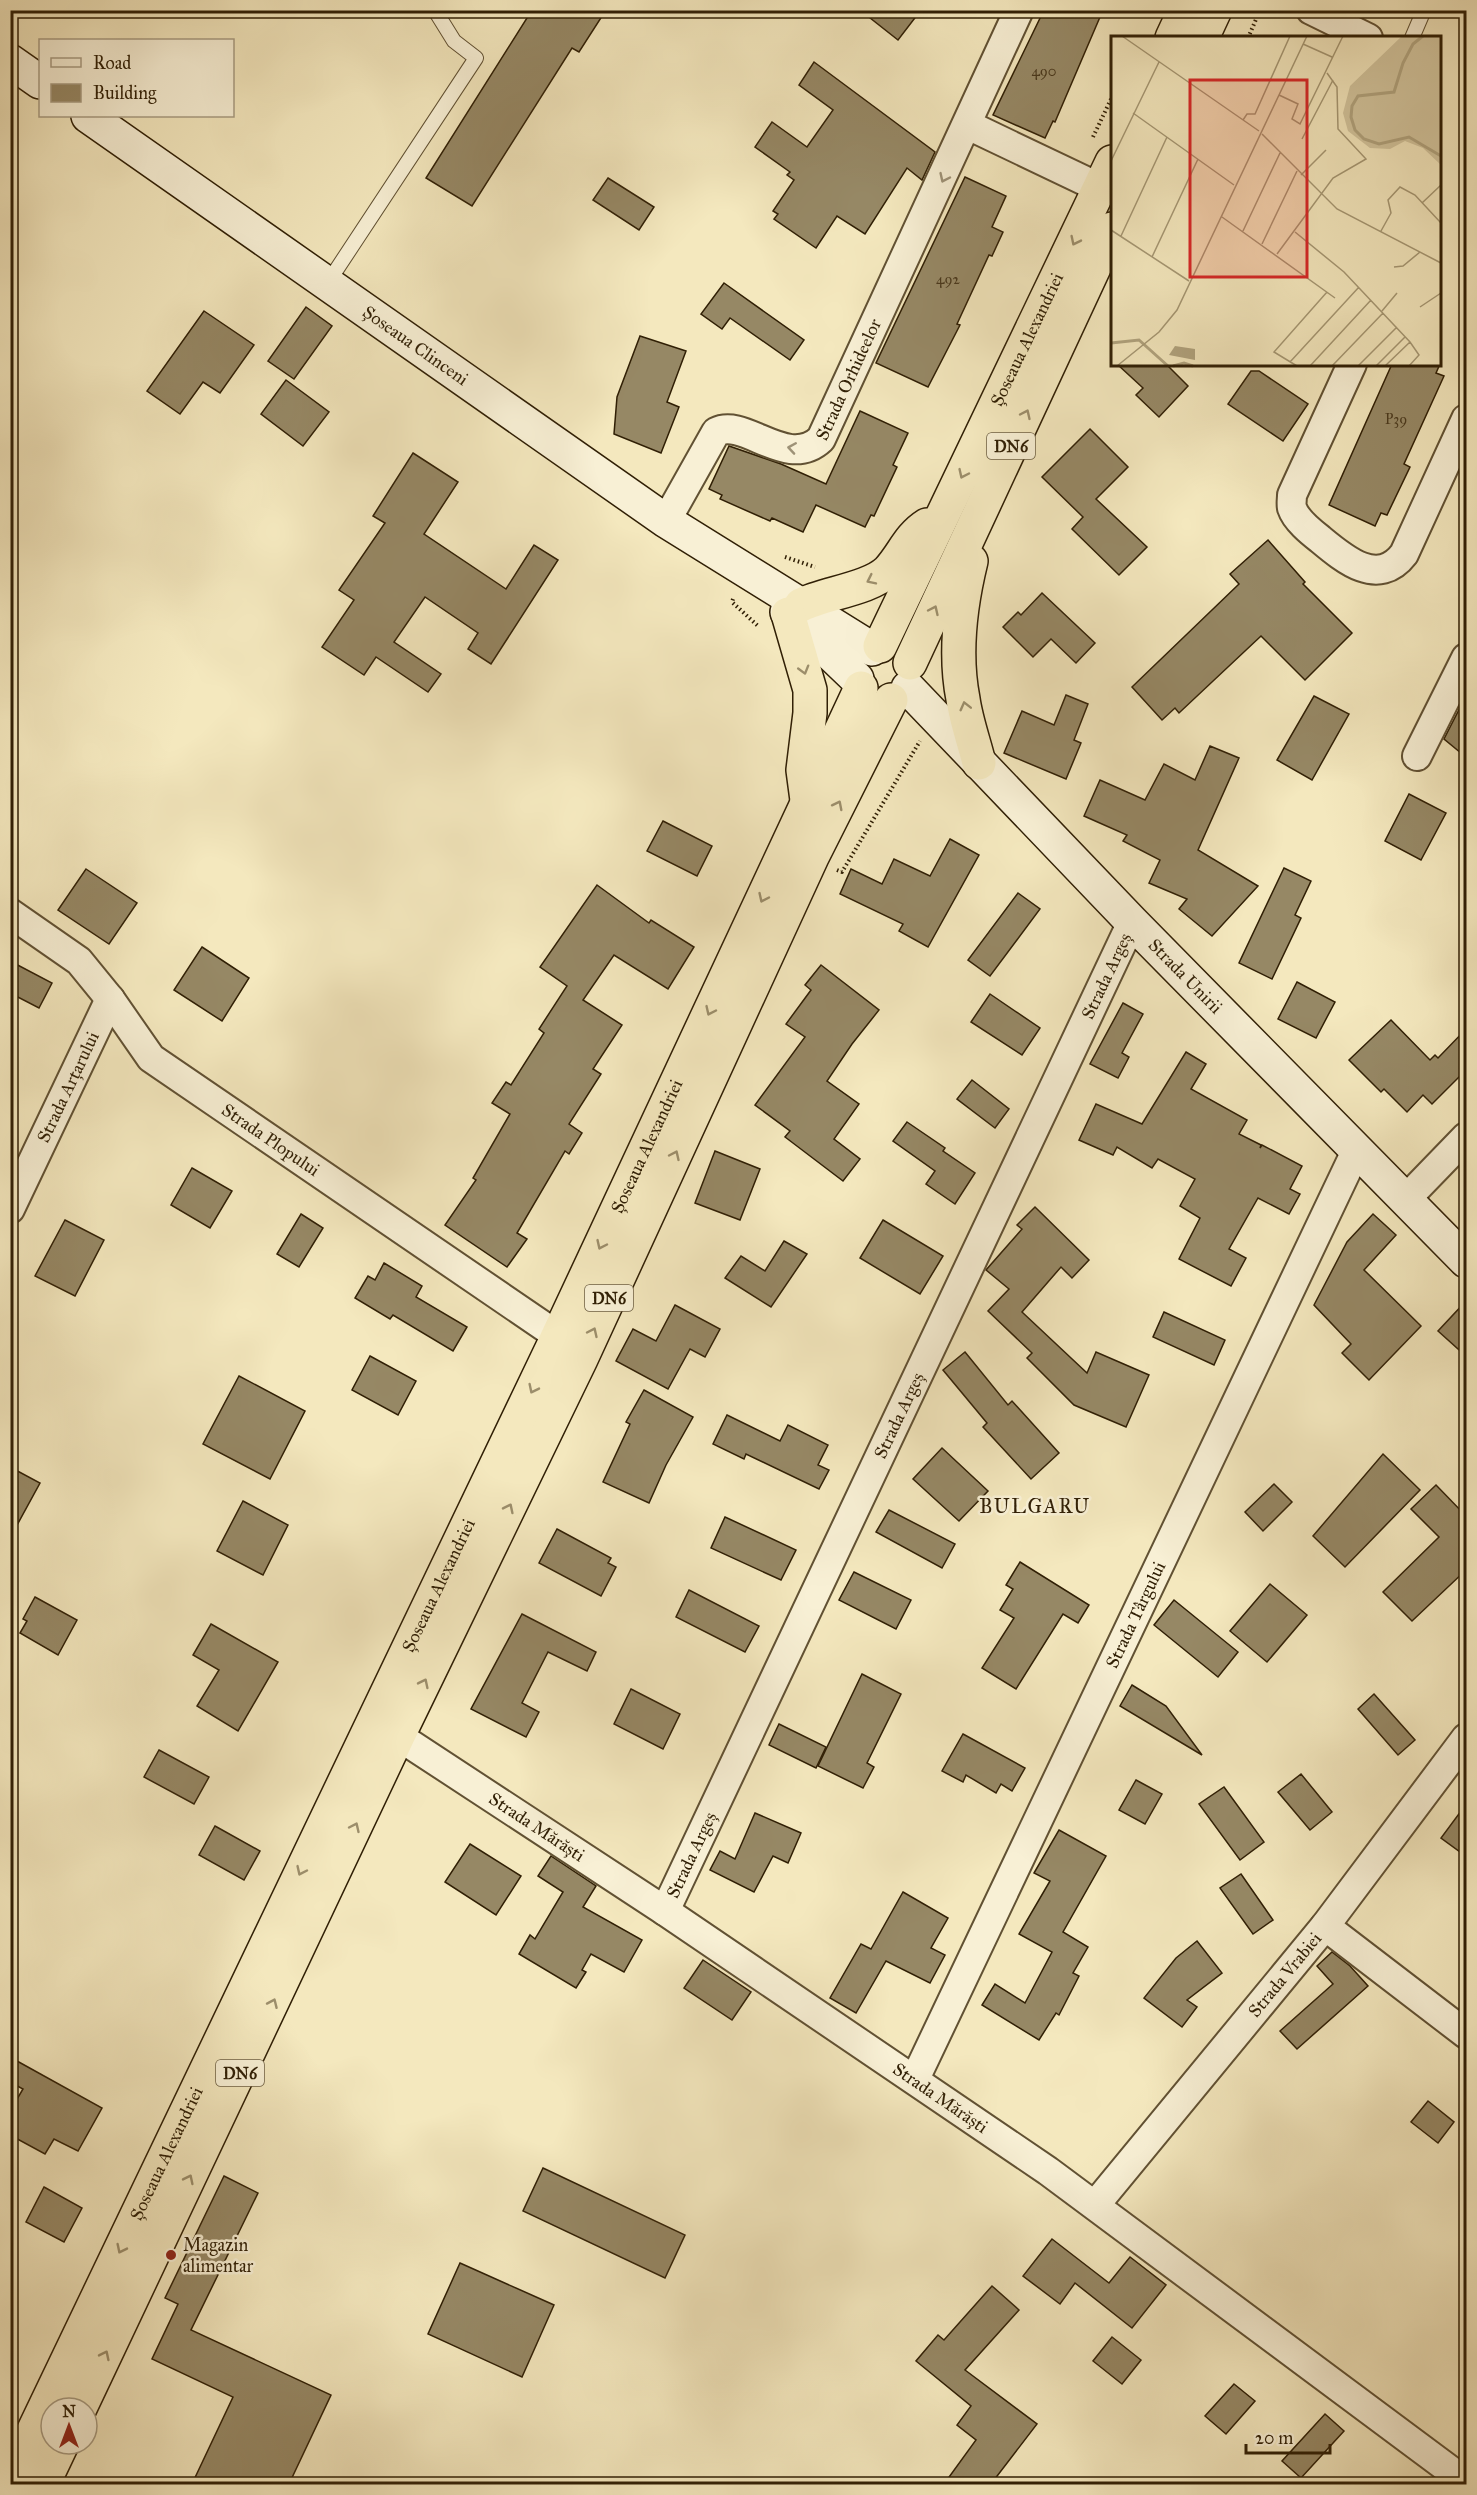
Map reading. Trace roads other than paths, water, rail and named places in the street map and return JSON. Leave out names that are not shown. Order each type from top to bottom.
[{"type":"highway","points":[[1173,36],[1185,10]]},
{"type":"highway","points":[[1203,36],[1215,10]]},
{"type":"highway","name":"Șoseaua Alexandriei","points":[[876,647],[944,514],[1096,175]]},
{"type":"highway","name":"Șoseaua Alexandriei","points":[[86,2396],[398,1736],[586,1348],[812,857],[903,684],[985,501],[1111,233]]},
{"type":"highway","points":[[979,763],[963,701],[957,656],[964,593],[985,501]]},
{"type":"highway","points":[[808,802],[803,770],[810,713],[810,690],[785,617],[829,594],[870,582],[887,571],[915,532],[944,514]]},
{"type":"highway","points":[[859,683],[873,699],[903,684],[902,651],[888,645],[876,647]]},
{"type":"highway","name":"DN6","points":[[859,683],[859,664],[876,647]]},
{"type":"highway","name":"Șoseaua Alexandriei","points":[[10,2480],[558,1336],[808,802],[859,683]]},
{"type":"highway","points":[[43,2484],[56,2456]]},
{"type":"main road","points":[[10,61],[39,81]]},
{"type":"main road","name":"Șoseaua Clinceni","points":[[89,117],[666,521],[747,573],[785,617],[859,683]]},
{"type":"main road","name":"Șoseaua Clinceni","points":[[785,617],[876,647]]},
{"type":"main road","name":"Strada Unirii","points":[[903,684],[1132,921],[1467,1261]]},
{"type":"street","name":"Strada Orhideelor","points":[[666,521],[716,432],[728,429],[796,451],[810,447],[821,439],[1019,10]]},
{"type":"street","points":[[1311,10],[1364,36]]},
{"type":"street","points":[[968,124],[1096,175]]},
{"type":"street","points":[[1351,366],[1296,486],[1292,502],[1296,515],[1315,535],[1355,566],[1365,569],[1384,568],[1394,565],[1404,554],[1467,419]]},
{"type":"street","points":[[1417,756],[1467,658]]},
{"type":"street","name":"Strada Plopului","points":[[10,913],[79,961],[110,999],[151,1058],[558,1336]]},
{"type":"street","name":"Strada Argeș","points":[[665,1911],[1132,921]]},
{"type":"street","name":"Strada Arțarului","points":[[10,1209],[110,999]]},
{"type":"street","points":[[1406,1199],[1467,1137]]},
{"type":"street","name":"Strada Târgului","points":[[915,2079],[1357,1149]]},
{"type":"street","name":"Strada Mărăști","points":[[398,1736],[665,1911],[1096,2204],[1467,2482]]},
{"type":"street","name":"Strada Vrabiei","points":[[1096,2204],[1325,1926],[1467,1738]]},
{"type":"street","points":[[1325,1926],[1467,2034]]},
{"type":"lane","points":[[327,284],[476,58],[454,41],[436,12],[437,10]]},
{"type":"lane","points":[[1413,36],[1424,10]]},
{"type":"place","name":"Magazin alimentar","points":[[171,2255]]},
{"type":"district","name":"BULGARU","points":[[1035,1506]]}]
